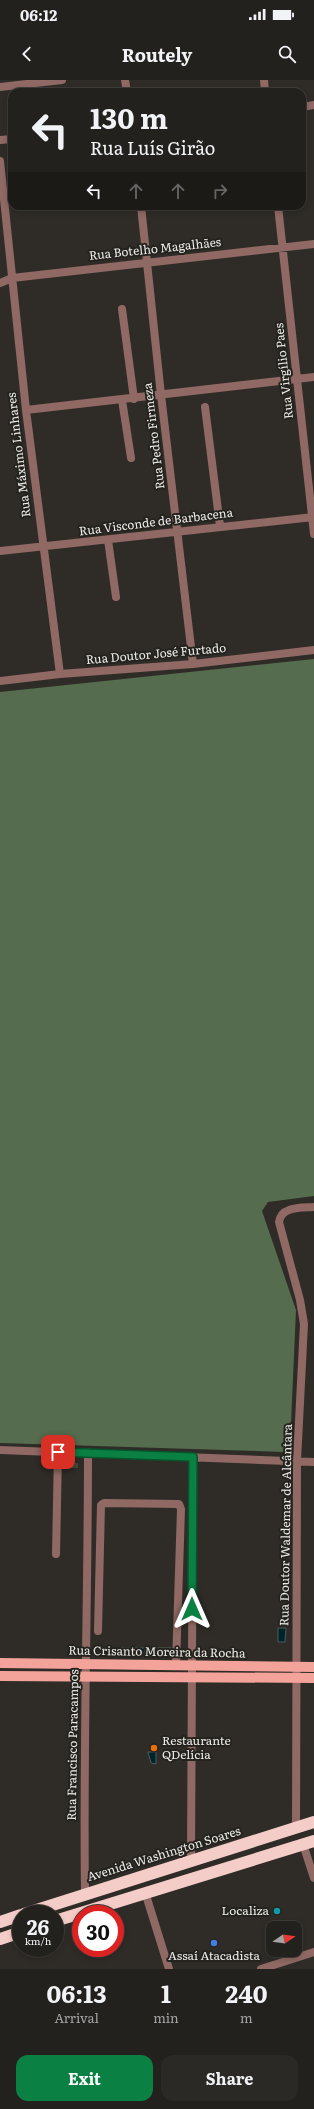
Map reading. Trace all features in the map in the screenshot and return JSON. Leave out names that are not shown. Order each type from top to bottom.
[{"type":"highway","name":"Avenida Washington Soares","points":[[50,1905],[314,1822]]},
{"type":"highway","points":[[64,1918],[145,1892],[309,1843]]},
{"type":"highway","name":"Avenida Washington Soares","points":[[0,1922],[12,1918]]},
{"type":"highway","points":[[0,1939],[12,1935]]},
{"type":"main road","name":"Rua Crisanto Moreira da Rocha","points":[[0,1663],[314,1667]]},
{"type":"main road","name":"Rua Crisanto Moreira da Rocha","points":[[0,1676],[314,1678]]},
{"type":"street","points":[[0,87],[62,80]]},
{"type":"street","name":"Rua Máximo Linhares","points":[[0,161],[26,410],[42,546],[60,674]]},
{"type":"street","name":"Rua Pedro Firmeza","points":[[142,210],[161,395],[193,664]]},
{"type":"street","name":"Rua Virgílio Paes","points":[[278,210],[314,534]]},
{"type":"street","name":"Rua Botelho Magalhães","points":[[0,283],[12,278],[314,244]]},
{"type":"street","points":[[122,309],[134,399]]},
{"type":"street","points":[[26,410],[134,399],[314,377]]},
{"type":"street","points":[[122,400],[131,458]]},
{"type":"street","points":[[205,407],[220,526]]},
{"type":"street","name":"Rua Visconde de Barbacena","points":[[0,551],[313,517]]},
{"type":"street","points":[[108,540],[116,597]]},
{"type":"street","name":"Rua Doutor José Furtado","points":[[0,681],[60,674],[193,664],[314,650]]},
{"type":"street","name":"Rua Doutor Waldemar de Alcântara","points":[[296,1828],[297,1461],[304,1324],[300,1300],[279,1226],[279,1219],[285,1211],[314,1207]]},
{"type":"street","points":[[0,1450],[88,1452],[314,1462]]},
{"type":"street","points":[[56,1554],[58,1452]]},
{"type":"street","name":"Rua Francisco Paracampos","points":[[85,1894],[83,1766],[87,1664],[88,1452]]},
{"type":"street","points":[[191,1860],[193,1457]]},
{"type":"street","points":[[98,1631],[101,1505],[104,1503],[179,1504],[181,1509],[176,1665]]},
{"type":"street","points":[[309,1843],[314,1878]]},
{"type":"street","points":[[145,1892],[170,1969]]},
{"type":"street","points":[[261,1969],[314,1952]]},
{"type":"green space","points":[[314,659],[314,1196],[268,1202],[262,1211],[296,1310],[290,1445],[285,1452],[0,1443],[0,692]]},
{"type":"green space","points":[[66,1462],[78,1463],[78,1468],[66,1468]]},
{"type":"green space","points":[[150,1647],[171,1647],[171,1657],[150,1657]]},
{"type":"water","points":[[278,1628],[286,1628],[285,1642],[278,1642]]},
{"type":"water","points":[[119,1648],[145,1648],[145,1653],[137,1653],[134,1656],[130,1656],[128,1653],[119,1652]]},
{"type":"water","points":[[148,1752],[156,1752],[156,1764],[151,1763]]},
{"type":"place","name":"Restaurante QDelícia","points":[[154,1748]]},
{"type":"place","name":"Localiza","points":[[277,1911]]},
{"type":"place","name":"Assaí Atacadista","points":[[214,1943]]},
{"type":"route","points":[[58,1452],[193,1457],[192,1609]]}]
